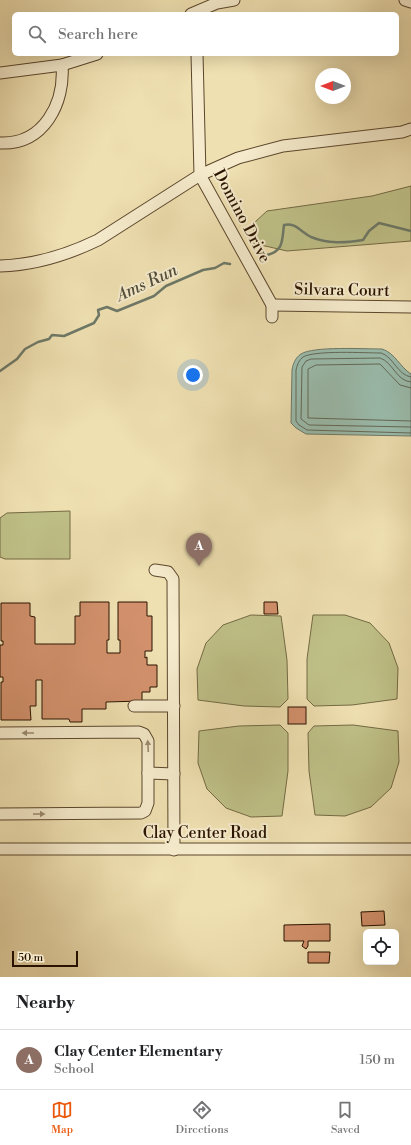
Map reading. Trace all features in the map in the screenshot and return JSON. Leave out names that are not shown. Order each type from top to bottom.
[{"type":"street","points":[[197,12],[217,3],[234,0]]},
{"type":"street","points":[[405,0],[411,2]]},
{"type":"street","points":[[0,73],[62,65],[91,56]]},
{"type":"street","name":"Domino Drive","points":[[197,56],[200,175],[272,305],[272,317]]},
{"type":"street","points":[[0,143],[19,140],[32,134],[45,124],[57,107],[60,98],[63,77],[62,65]]},
{"type":"street","points":[[0,266],[34,263],[82,248],[98,240],[200,175],[238,158],[270,149],[411,129]]},
{"type":"street","name":"Silvara Court","points":[[272,305],[411,307]]},
{"type":"street","points":[[155,570],[168,572],[173,579],[174,850]]},
{"type":"street","points":[[134,706],[174,706]]},
{"type":"street","points":[[0,733],[139,732],[144,734],[148,741],[148,803],[145,811],[141,813],[0,814]]},
{"type":"street","points":[[148,773],[174,774]]},
{"type":"street","name":"Clay Center Road","points":[[0,849],[411,849]]},
{"type":"green space","points":[[411,186],[411,241],[287,251],[252,243],[255,222],[267,211],[372,196]]},
{"type":"green space","points":[[70,511],[70,559],[5,559],[0,557],[0,518],[7,513]]},
{"type":"green space","points":[[251,615],[281,616],[287,660],[288,699],[280,707],[244,706],[198,700],[197,669],[206,643],[223,625]]},
{"type":"green space","points":[[313,615],[345,615],[370,623],[389,643],[398,668],[397,699],[352,705],[314,706],[307,699],[307,659]]},
{"type":"green space","points":[[280,725],[288,733],[288,771],[282,816],[251,817],[226,808],[207,789],[198,763],[199,731],[239,726]]},
{"type":"green space","points":[[353,725],[398,731],[399,762],[391,788],[371,807],[345,816],[315,815],[309,771],[308,733],[314,726]]},
{"type":"water","points":[[352,348],[382,349],[394,357],[411,374],[411,436],[306,434],[291,423],[292,370],[297,357],[307,351],[316,350]]},
{"type":"building","points":[[80,602],[109,602],[109,640],[107,640],[107,653],[120,653],[120,640],[118,640],[118,602],[147,602],[147,616],[152,616],[152,651],[145,651],[145,658],[147,657],[147,665],[157,665],[157,687],[150,687],[150,692],[142,692],[142,701],[106,702],[106,709],[82,709],[82,722],[70,722],[69,719],[42,719],[42,680],[36,680],[36,706],[30,706],[31,720],[1,720],[1,682],[3,682],[3,677],[0,677],[0,645],[3,645],[3,641],[1,641],[1,603],[30,603],[30,616],[35,617],[35,644],[75,644],[75,616],[80,616]]},
{"type":"building","points":[[264,602],[277,602],[278,614],[264,614]]},
{"type":"building","points":[[288,707],[306,707],[306,724],[288,724]]},
{"type":"building","points":[[384,911],[385,925],[362,926],[361,912]]},
{"type":"building","points":[[330,924],[330,941],[308,941],[308,946],[306,949],[302,946],[304,941],[284,941],[284,925]]},
{"type":"building","points":[[308,952],[330,952],[329,963],[308,963]]},
{"type":"waterway","name":"Ams Run","points":[[267,255],[277,251],[281,244],[284,225],[288,224],[295,226],[311,237],[324,241],[337,242],[363,240],[369,231],[379,223],[411,231]]},
{"type":"waterway","name":"Ams Run","points":[[0,371],[17,359],[25,349],[38,342],[49,339],[52,335],[64,336],[94,323],[99,315],[98,310],[107,307],[117,311],[154,296],[166,286],[203,270],[215,268],[224,263],[230,264]]},
{"type":"place","name":"Clay Center Elementary","points":[[199,566]]}]
